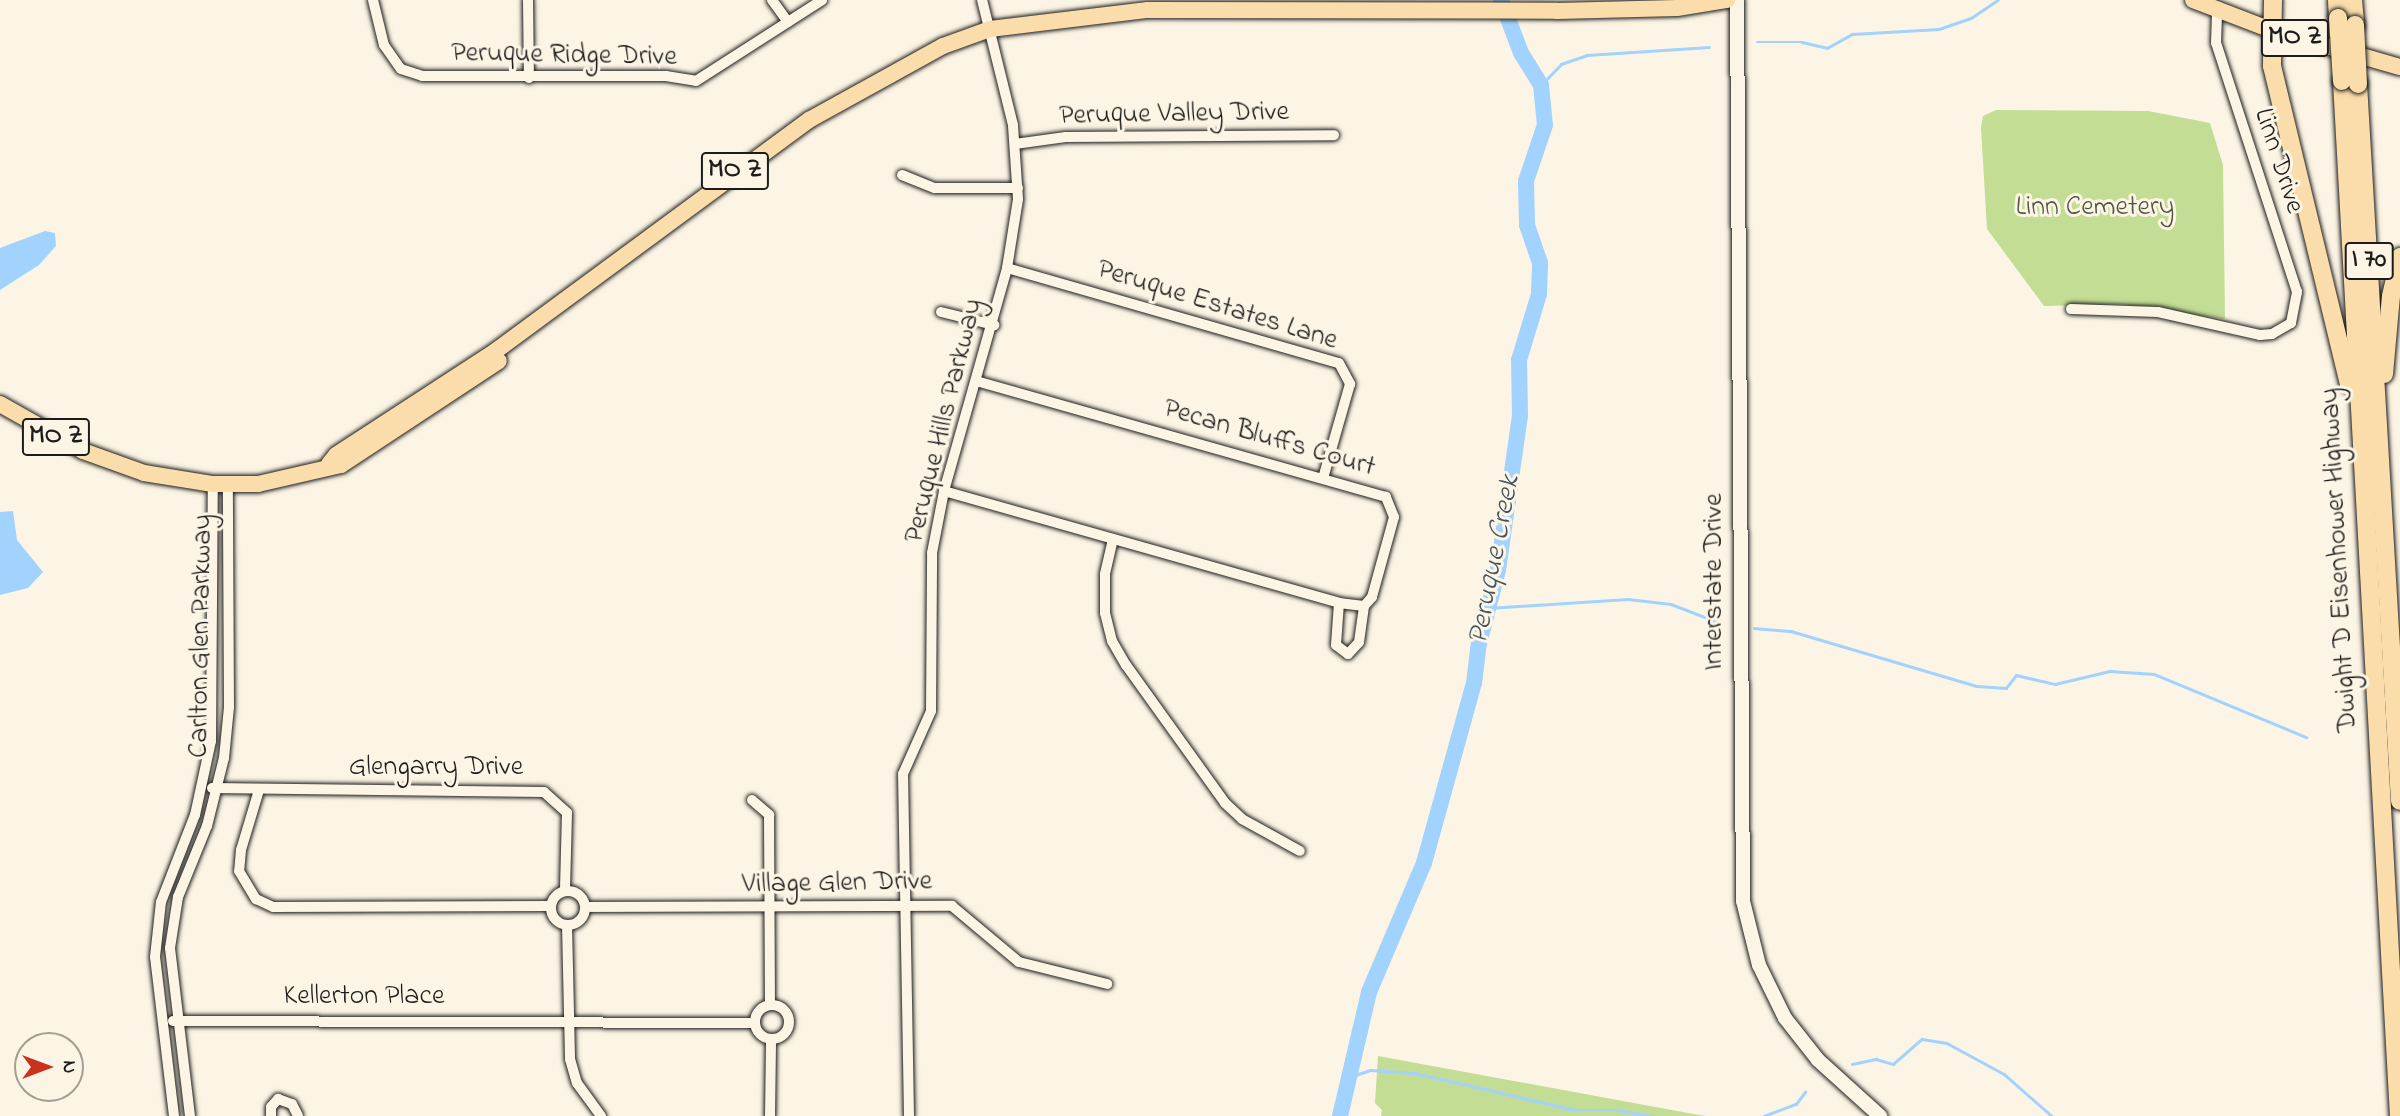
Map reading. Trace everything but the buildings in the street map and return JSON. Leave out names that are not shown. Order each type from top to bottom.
[{"type":"highway","points":[[2273,0],[2270,30],[2272,66],[2358,425]]},
{"type":"highway","name":"Dwight D Eisenhower Highway","points":[[2353,0],[2343,14],[2379,437],[2400,801]]},
{"type":"highway","name":"Dwight D Eisenhower Highway","points":[[2350,83],[2358,425],[2399,1116]]},
{"type":"highway","points":[[2379,437],[2391,296],[2400,257]]},
{"type":"main road","name":"MO Z","points":[[0,404],[33,426],[116,464],[220,484],[269,481],[329,464],[336,455],[468,371],[809,120],[943,46],[990,30],[1148,10],[1557,11],[1676,8],[1727,0]]},
{"type":"main road","name":"Interstate Drive","points":[[1737,0],[1743,901],[1759,964],[1785,1018],[1818,1060],[1880,1116]]},
{"type":"main road","name":"MO Z","points":[[2193,0],[2217,12],[2270,30],[2400,67]]},
{"type":"street","name":"Peruque Ridge Drive","points":[[373,0],[384,45],[401,69],[446,79],[666,76],[696,81],[822,0]]},
{"type":"street","points":[[528,0],[529,78]]},
{"type":"street","points":[[772,0],[788,22]]},
{"type":"street","name":"Peruque Hills Parkway","points":[[909,1116],[903,774],[931,711],[932,553],[944,491],[1007,268],[1018,188],[1015,144],[982,0]]},
{"type":"street","name":"Linn Drive","points":[[2071,309],[2158,312],[2260,335],[2272,334],[2291,323],[2297,292],[2216,43],[2217,12]]},
{"type":"street","name":"Peruque Valley Drive","points":[[1015,144],[1066,137],[1334,135]]},
{"type":"street","points":[[902,175],[935,188],[1018,188]]},
{"type":"street","name":"Peruque Estates Lane","points":[[1007,268],[1339,363],[1350,384],[1323,478]]},
{"type":"street","points":[[941,312],[993,325]]},
{"type":"street","name":"Pecan Bluffs Court","points":[[977,381],[1386,497],[1394,507],[1372,597],[1364,606]]},
{"type":"street","name":"Carlton Glen Parkway","points":[[190,1116],[170,948],[175,910],[218,786],[229,707],[220,484]]},
{"type":"street","name":"Carlton Glen Parkway","points":[[174,1116],[154,966],[161,902],[201,790],[213,723],[220,484]]},
{"type":"street","points":[[944,491],[1339,603],[1364,606],[1359,642],[1349,654],[1336,645],[1339,603]]},
{"type":"street","points":[[1113,539],[1105,574],[1105,613],[1112,641],[1126,665],[1225,803],[1242,819],[1300,851]]},
{"type":"street","name":"Glengarry Drive","points":[[201,790],[218,786],[259,790],[544,792],[567,813],[565,891]]},
{"type":"street","points":[[259,790],[241,850],[239,871],[256,899],[273,907],[551,906],[565,891],[575,892],[585,907],[576,923],[567,925],[552,915],[551,906]]},
{"type":"street","points":[[752,800],[769,815],[770,1005]]},
{"type":"street","name":"Village Glen Drive","points":[[585,907],[771,909],[952,906],[1019,962],[1107,984]]},
{"type":"street","points":[[567,925],[569,1059],[577,1083],[601,1116]]},
{"type":"street","points":[[770,1005],[782,1008],[789,1017],[789,1028],[782,1037],[771,1040],[757,1031],[754,1023],[756,1014],[770,1005]]},
{"type":"street","name":"Kellerton Place","points":[[162,1019],[178,1023],[754,1023]]},
{"type":"street","points":[[770,1116],[771,1040]]},
{"type":"street","points":[[271,1116],[271,1107],[278,1099],[292,1104],[298,1116]]},
{"type":"green space","name":"Linn Cemetery","points":[[1996,110],[2148,111],[2210,123],[2223,165],[2225,319],[2121,304],[2044,306],[1987,229],[1981,128],[1983,116]]},
{"type":"green space","points":[[1378,1056],[1705,1116],[1381,1116],[1382,1110],[1375,1103]]},
{"type":"water","points":[[45,231],[55,233],[56,246],[39,265],[0,290],[0,248]]},
{"type":"water","points":[[13,511],[17,540],[43,572],[28,588],[0,595],[0,512]]},
{"type":"waterway","name":"Peruque Creek","points":[[1340,1116],[1369,992],[1424,863],[1474,683],[1478,648],[1498,570],[1520,416],[1519,360],[1539,294],[1540,263],[1527,225],[1526,181],[1545,125],[1541,85],[1521,53],[1501,0]]},
{"type":"waterway","points":[[1757,42],[1802,42],[1827,48],[1852,34],[1939,29],[1971,18],[1998,0]]},
{"type":"waterway","points":[[1541,85],[1561,64],[1587,55],[1709,47]]},
{"type":"waterway","points":[[1488,608],[1628,599],[1671,604],[1718,622]]},
{"type":"waterway","points":[[1754,628],[1791,631],[1977,686],[2006,688],[2016,675],[2055,684],[2110,671],[2154,674],[2306,737]]},
{"type":"waterway","points":[[1852,1064],[1876,1059],[1893,1064],[1922,1039],[1947,1043],[2004,1074],[2052,1116]]},
{"type":"waterway","points":[[1347,1078],[1370,1070],[1415,1073],[1575,1110],[1618,1110],[1652,1116]]},
{"type":"waterway","points":[[1764,1116],[1796,1104],[1805,1092]]}]
